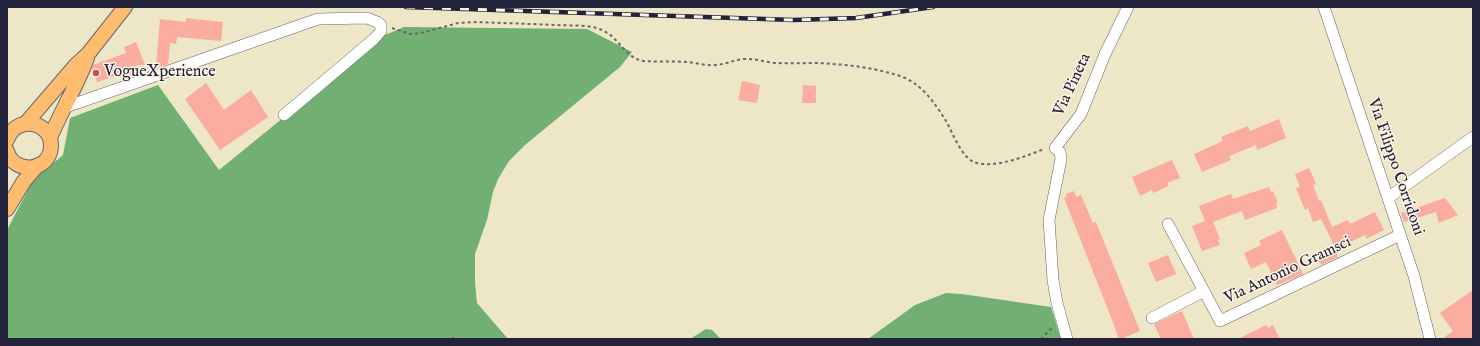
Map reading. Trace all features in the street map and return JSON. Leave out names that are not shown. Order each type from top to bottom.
[{"type":"main road","points":[[13,131],[88,54],[125,7]]},
{"type":"main road","points":[[8,157],[16,164],[25,168],[31,168],[42,164],[48,156],[51,148],[50,138],[88,54]]},
{"type":"main road","points":[[13,131],[36,124],[44,130],[50,138]]},
{"type":"main road","points":[[7,209],[24,181],[38,165]]},
{"type":"street","name":"Via Pineta","points":[[1055,148],[1080,114],[1105,54],[1128,7]]},
{"type":"street","name":"Via Filippo Corridoni","points":[[1324,7],[1414,276],[1430,339]]},
{"type":"street","points":[[63,108],[318,19],[367,18],[377,22],[380,25],[381,31],[374,39],[284,115]]},
{"type":"street","points":[[1388,198],[1473,137]]},
{"type":"street","points":[[1055,148],[1060,152],[1061,159],[1049,220],[1056,303],[1064,324],[1067,339]]},
{"type":"street","name":"Via Antonio Gramsci","points":[[1168,224],[1220,321],[1400,235]]},
{"type":"street","name":"Via Antonio Gramsci","points":[[1152,318],[1204,291]]},
{"type":"path","points":[[380,25],[410,34],[421,33],[458,23],[476,22],[582,26],[605,31],[626,52],[641,61],[690,62],[714,65],[751,59],[770,63],[831,63],[861,67],[900,76],[912,81],[920,87],[942,115],[962,150],[974,162],[987,164],[1005,161],[1021,158],[1048,148],[1055,148]]},
{"type":"path","points":[[1041,339],[1051,328],[1064,324]]},
{"type":"green space","points":[[404,27],[587,29],[632,52],[620,67],[525,145],[509,161],[498,179],[493,192],[487,220],[475,254],[475,283],[477,303],[508,339],[7,339],[7,230],[33,180],[63,155],[70,118],[158,85],[219,170],[385,35]]},
{"type":"green space","points":[[946,293],[1051,307],[1061,339],[868,339],[915,305]]},
{"type":"green space","points":[[706,329],[712,330],[721,339],[690,339]]},
{"type":"building","points":[[186,18],[223,22],[221,41],[177,37],[176,44],[170,43],[168,64],[160,67],[156,66],[160,19],[186,22]]},
{"type":"building","points":[[136,42],[145,65],[137,65],[140,72],[130,75],[129,71],[97,82],[92,69],[93,65],[126,53],[124,47]]},
{"type":"building","points":[[742,81],[760,85],[757,103],[738,100]]},
{"type":"building","points":[[206,83],[224,110],[251,90],[268,117],[220,150],[185,99]]},
{"type":"building","points":[[803,85],[816,86],[816,103],[802,103]]},
{"type":"building","points":[[1279,119],[1286,138],[1257,150],[1256,145],[1229,156],[1231,160],[1202,172],[1194,154],[1223,141],[1221,137],[1248,126],[1250,131]]},
{"type":"building","points":[[1172,160],[1180,178],[1167,183],[1169,186],[1153,193],[1152,190],[1140,196],[1132,177]]},
{"type":"building","points":[[1309,168],[1316,184],[1313,185],[1319,201],[1321,200],[1332,227],[1348,220],[1350,224],[1375,212],[1384,230],[1366,239],[1365,235],[1336,249],[1321,219],[1313,222],[1308,208],[1305,210],[1296,188],[1300,187],[1295,174]]},
{"type":"building","points":[[1269,187],[1271,192],[1273,191],[1278,203],[1276,203],[1277,208],[1245,220],[1242,211],[1213,222],[1220,239],[1218,240],[1220,245],[1202,251],[1192,226],[1205,221],[1199,206],[1231,194],[1233,199]]},
{"type":"building","points":[[1074,191],[1076,197],[1081,195],[1093,223],[1096,222],[1140,331],[1121,339],[1119,339],[1064,198],[1067,196],[1066,194]]},
{"type":"building","points":[[1445,198],[1458,215],[1439,223],[1436,212],[1404,222],[1401,213]]},
{"type":"building","points":[[1282,230],[1303,274],[1277,285],[1266,262],[1251,269],[1244,253],[1261,245],[1259,241]]},
{"type":"building","points":[[1335,250],[1338,257],[1321,265],[1318,259]]},
{"type":"building","points":[[1168,255],[1176,274],[1156,282],[1148,263]]},
{"type":"building","points":[[1473,290],[1473,339],[1442,339],[1453,331],[1440,313]]},
{"type":"building","points":[[1182,311],[1194,339],[1161,339],[1154,324]]},
{"type":"building","points":[[1266,325],[1268,328],[1273,325],[1280,339],[1238,339]]},
{"type":"railway","points":[[406,7],[794,20],[856,18],[933,7]]},
{"type":"place","name":"VogueXperience","points":[[96,73]]}]
